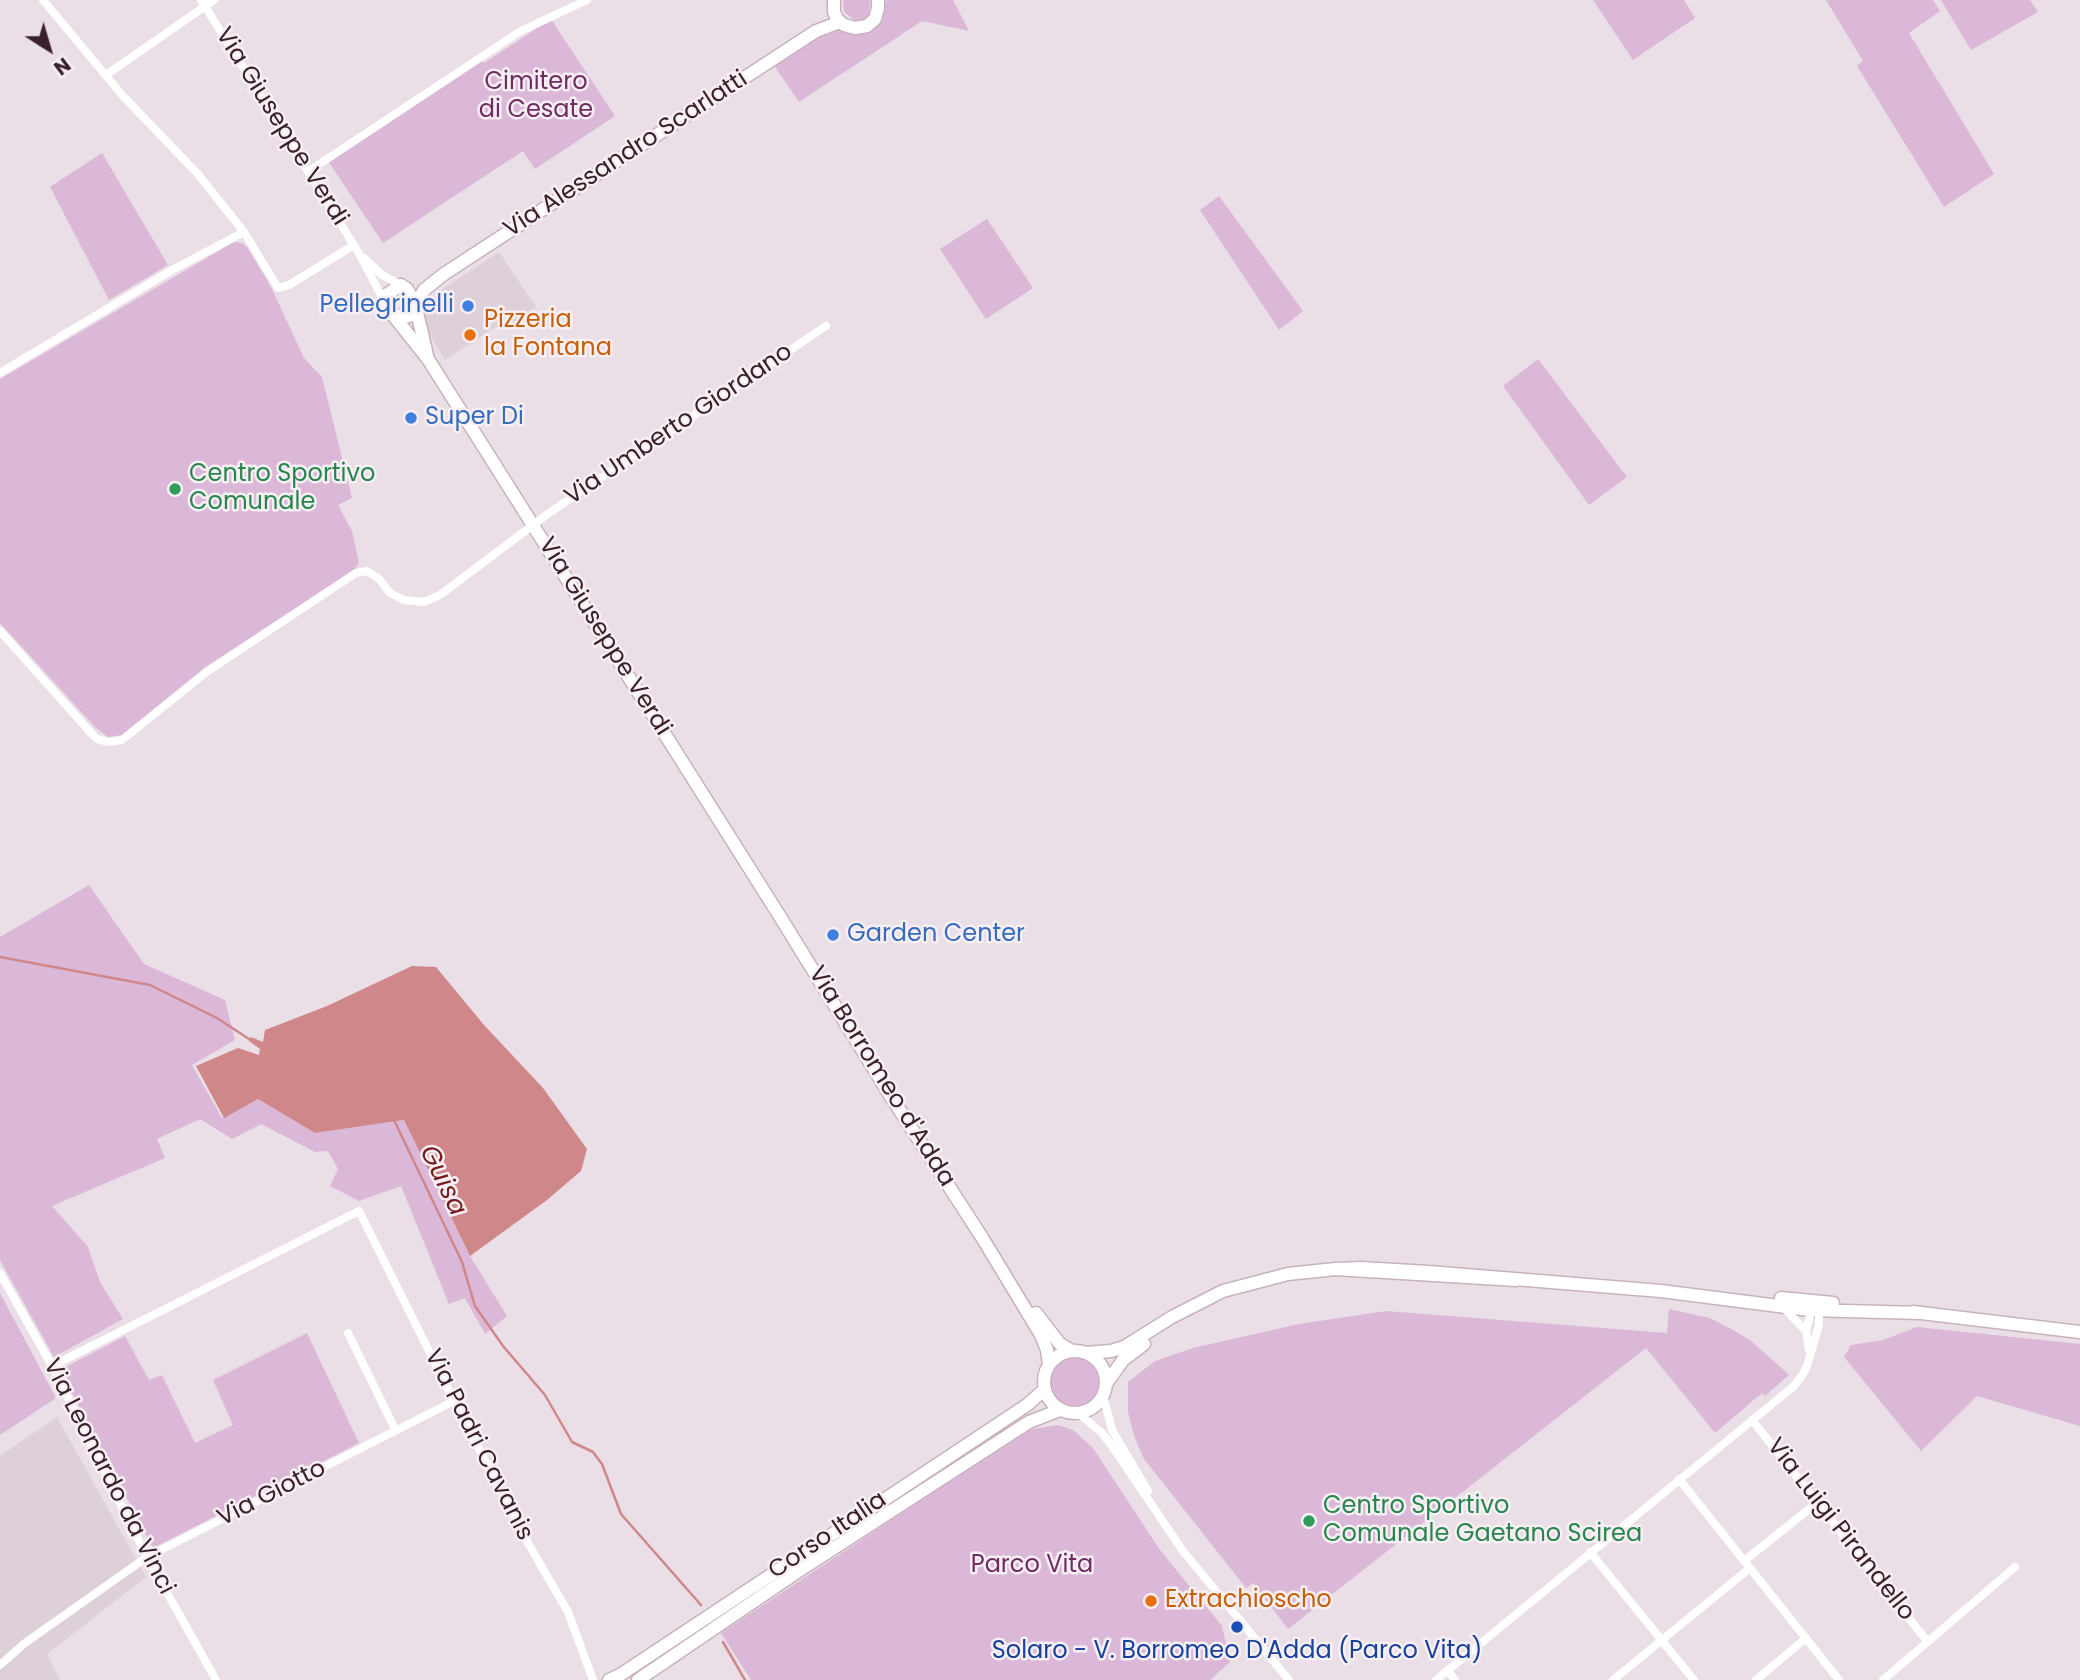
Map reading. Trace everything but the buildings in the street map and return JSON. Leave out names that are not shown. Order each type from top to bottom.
[{"type":"street","points":[[43,0],[151,127],[197,173],[244,232],[278,288],[289,285],[354,245]]},
{"type":"street","points":[[106,75],[203,3],[214,0]]},
{"type":"street","points":[[309,171],[519,32],[587,0]]},
{"type":"street","points":[[836,11],[855,28],[866,26],[877,14],[878,0]]},
{"type":"street","name":"Via Giuseppe Verdi","points":[[203,3],[309,171],[390,310],[428,359],[779,915]]},
{"type":"street","name":"Via Alessandro Scarlatti","points":[[416,306],[424,290],[436,279],[816,32],[836,11]]},
{"type":"street","points":[[0,373],[172,270],[244,232]]},
{"type":"street","name":"Via Giuseppe Verdi","points":[[360,255],[382,275],[402,286]]},
{"type":"street","name":"Via Alessandro Scarlatti","points":[[402,286],[436,279]]},
{"type":"street","points":[[402,286],[411,294],[416,306],[409,316],[401,318],[390,310],[386,295],[402,286]]},
{"type":"street","name":"Via Giuseppe Verdi","points":[[416,306],[428,359]]},
{"type":"street","name":"Via Umberto Giordano","points":[[0,631],[92,734],[109,742],[122,740],[208,671],[356,573],[367,571],[379,579],[390,593],[404,600],[424,602],[440,595],[609,471],[826,326]]},
{"type":"street","name":"Via Borromeo d'Adda","points":[[779,915],[890,1095],[983,1238],[1041,1335],[1049,1364]]},
{"type":"street","name":"Via Padri Cavanis","points":[[52,1366],[359,1210],[454,1401],[528,1543],[568,1612],[593,1680]]},
{"type":"street","name":"Via Borromeo d'Adda","points":[[983,1238],[1052,1334],[1060,1344],[1072,1351]]},
{"type":"street","points":[[1289,1680],[1183,1552],[1101,1432],[1078,1413],[1060,1410],[1052,1403],[1045,1389],[1046,1372],[1049,1364],[1061,1354],[1072,1351],[1111,1351],[1124,1347],[1204,1300],[1245,1284],[1288,1274],[1335,1269],[1396,1270],[1714,1297],[1781,1306],[1855,1304],[2080,1332]]},
{"type":"street","name":"Via Leonardo da Vinci","points":[[0,1273],[52,1366],[147,1557],[216,1680]]},
{"type":"street","points":[[1078,1413],[1094,1406],[1116,1368],[1132,1352],[1202,1307],[1245,1284]]},
{"type":"street","points":[[1714,1297],[1764,1297],[1838,1311],[1920,1313]]},
{"type":"street","points":[[1781,1306],[1806,1332]]},
{"type":"street","points":[[1436,1680],[1800,1379],[1819,1325],[1816,1307]]},
{"type":"street","points":[[1809,1357],[1806,1332],[1816,1307]]},
{"type":"street","points":[[1819,1325],[1838,1311]]},
{"type":"street","points":[[348,1333],[396,1431]]},
{"type":"street","points":[[1086,1353],[1101,1365],[1112,1430],[1183,1552]]},
{"type":"street","name":"Corso Italia","points":[[609,1680],[1027,1405],[1045,1389]]},
{"type":"street","name":"Via Giotto","points":[[0,1665],[25,1643],[147,1557],[454,1401]]},
{"type":"street","name":"Corso Italia","points":[[638,1680],[797,1572],[1029,1422],[1060,1410]]},
{"type":"street","name":"Via Luigi Pirandello","points":[[1752,1420],[1927,1641]]},
{"type":"street","points":[[1679,1479],[1839,1680]]},
{"type":"street","points":[[1744,1561],[1818,1502]]},
{"type":"street","points":[[1590,1552],[1694,1680]]},
{"type":"street","points":[[1883,1680],[2015,1567]]},
{"type":"street","points":[[1614,1680],[1750,1569]]},
{"type":"street","points":[[1756,1680],[1806,1638]]},
{"type":"street","points":[[1448,1671],[1455,1680]]},
{"type":"shaded area","points":[[499,252],[536,307],[513,325],[508,319],[445,360],[428,332],[424,320],[427,308],[438,292]]},
{"type":"shaded area","points":[[57,1417],[146,1577],[47,1654],[60,1680],[0,1680],[0,1456]]},
{"type":"green space","points":[[843,0],[870,0],[869,13],[883,7],[887,0],[953,0],[969,31],[922,21],[799,102],[769,58],[854,20],[844,12]]},
{"type":"green space","points":[[1593,0],[1684,0],[1695,18],[1633,60]]},
{"type":"green space","points":[[1826,0],[1933,0],[1940,11],[1909,33],[1994,174],[1944,207],[1857,66],[1863,61]]},
{"type":"green space","points":[[1941,0],[2030,0],[2038,12],[1971,50]]},
{"type":"green space","name":"Cimitero di Cesate","points":[[551,19],[615,116],[535,169],[523,151],[383,243],[328,161],[481,60],[484,63]]},
{"type":"green space","points":[[102,153],[168,265],[109,300],[50,187]]},
{"type":"green space","points":[[1219,196],[1303,311],[1279,330],[1200,210]]},
{"type":"green space","points":[[987,219],[1033,288],[986,319],[940,249]]},
{"type":"green space","name":"Centro Sportivo Comunale","points":[[234,242],[247,247],[271,287],[304,358],[322,377],[352,498],[338,505],[352,531],[359,563],[355,569],[204,668],[122,735],[108,737],[96,728],[0,623],[0,379]]},
{"type":"green space","points":[[1538,359],[1627,477],[1589,505],[1503,386]]},
{"type":"green space","points":[[89,885],[144,964],[225,1000],[235,1040],[192,1065],[222,1118],[258,1099],[315,1133],[404,1120],[470,1256],[507,1316],[485,1334],[465,1298],[449,1304],[401,1186],[359,1201],[330,1186],[338,1169],[328,1151],[315,1152],[261,1124],[232,1139],[200,1119],[157,1139],[165,1158],[52,1206],[88,1247],[100,1282],[123,1319],[54,1357],[0,1260],[0,937]]},
{"type":"green space","points":[[0,1293],[56,1398],[0,1435]]},
{"type":"green space","name":"Centro Sportivo Comunale Gaetano Scirea","points":[[1669,1309],[1710,1318],[1733,1330],[1751,1341],[1789,1375],[1765,1396],[1762,1393],[1715,1433],[1646,1348],[1288,1629],[1253,1583],[1246,1588],[1144,1459],[1128,1412],[1128,1382],[1155,1361],[1193,1348],[1299,1324],[1386,1311],[1667,1333]]},
{"type":"green space","points":[[1917,1327],[2080,1344],[2080,1426],[1977,1396],[1921,1451],[1844,1357],[1851,1345],[1883,1340]]},
{"type":"green space","points":[[307,1333],[359,1443],[153,1548],[60,1370],[125,1336],[149,1380],[162,1375],[195,1443],[233,1425],[213,1380]]},
{"type":"green space","points":[[1075,1358],[1092,1365],[1099,1382],[1092,1399],[1075,1406],[1058,1399],[1051,1382],[1058,1365]]},
{"type":"green space","name":"Parco Vita","points":[[1058,1425],[1073,1430],[1093,1448],[1160,1550],[1222,1626],[1230,1662],[1210,1680],[751,1680],[721,1633],[1027,1430]]},
{"type":"water","points":[[412,966],[436,967],[484,1025],[543,1088],[587,1149],[581,1171],[547,1200],[470,1256],[404,1120],[315,1133],[258,1099],[224,1118],[196,1066],[238,1048],[259,1055],[260,1049],[249,1041],[251,1037],[263,1042],[265,1030],[327,1006]]},
{"type":"waterway","name":"Guisa","points":[[0,957],[150,985],[217,1018],[252,1041]]},
{"type":"waterway","name":"Guisa","points":[[394,1120],[462,1262],[475,1306],[503,1346],[545,1395],[572,1442],[593,1452],[602,1464],[621,1514],[701,1605]]},
{"type":"waterway","name":"Guisa","points":[[723,1642],[745,1680]]},
{"type":"place","name":"Pellegrinelli","points":[[468,306]]},
{"type":"place","name":"Pizzeria la Fontana","points":[[470,335]]},
{"type":"place","name":"Super Di","points":[[411,418]]},
{"type":"place","name":"Centro Sportivo Comunale","points":[[175,489]]},
{"type":"place","name":"Garden Center","points":[[833,935]]},
{"type":"place","name":"Centro Sportivo Comunale Gaetano Scirea","points":[[1309,1521]]},
{"type":"place","name":"Extrachioscho","points":[[1151,1601]]},
{"type":"place","name":"Solaro - V. Borromeo D'Adda (Parco Vita)","points":[[1237,1627]]}]
